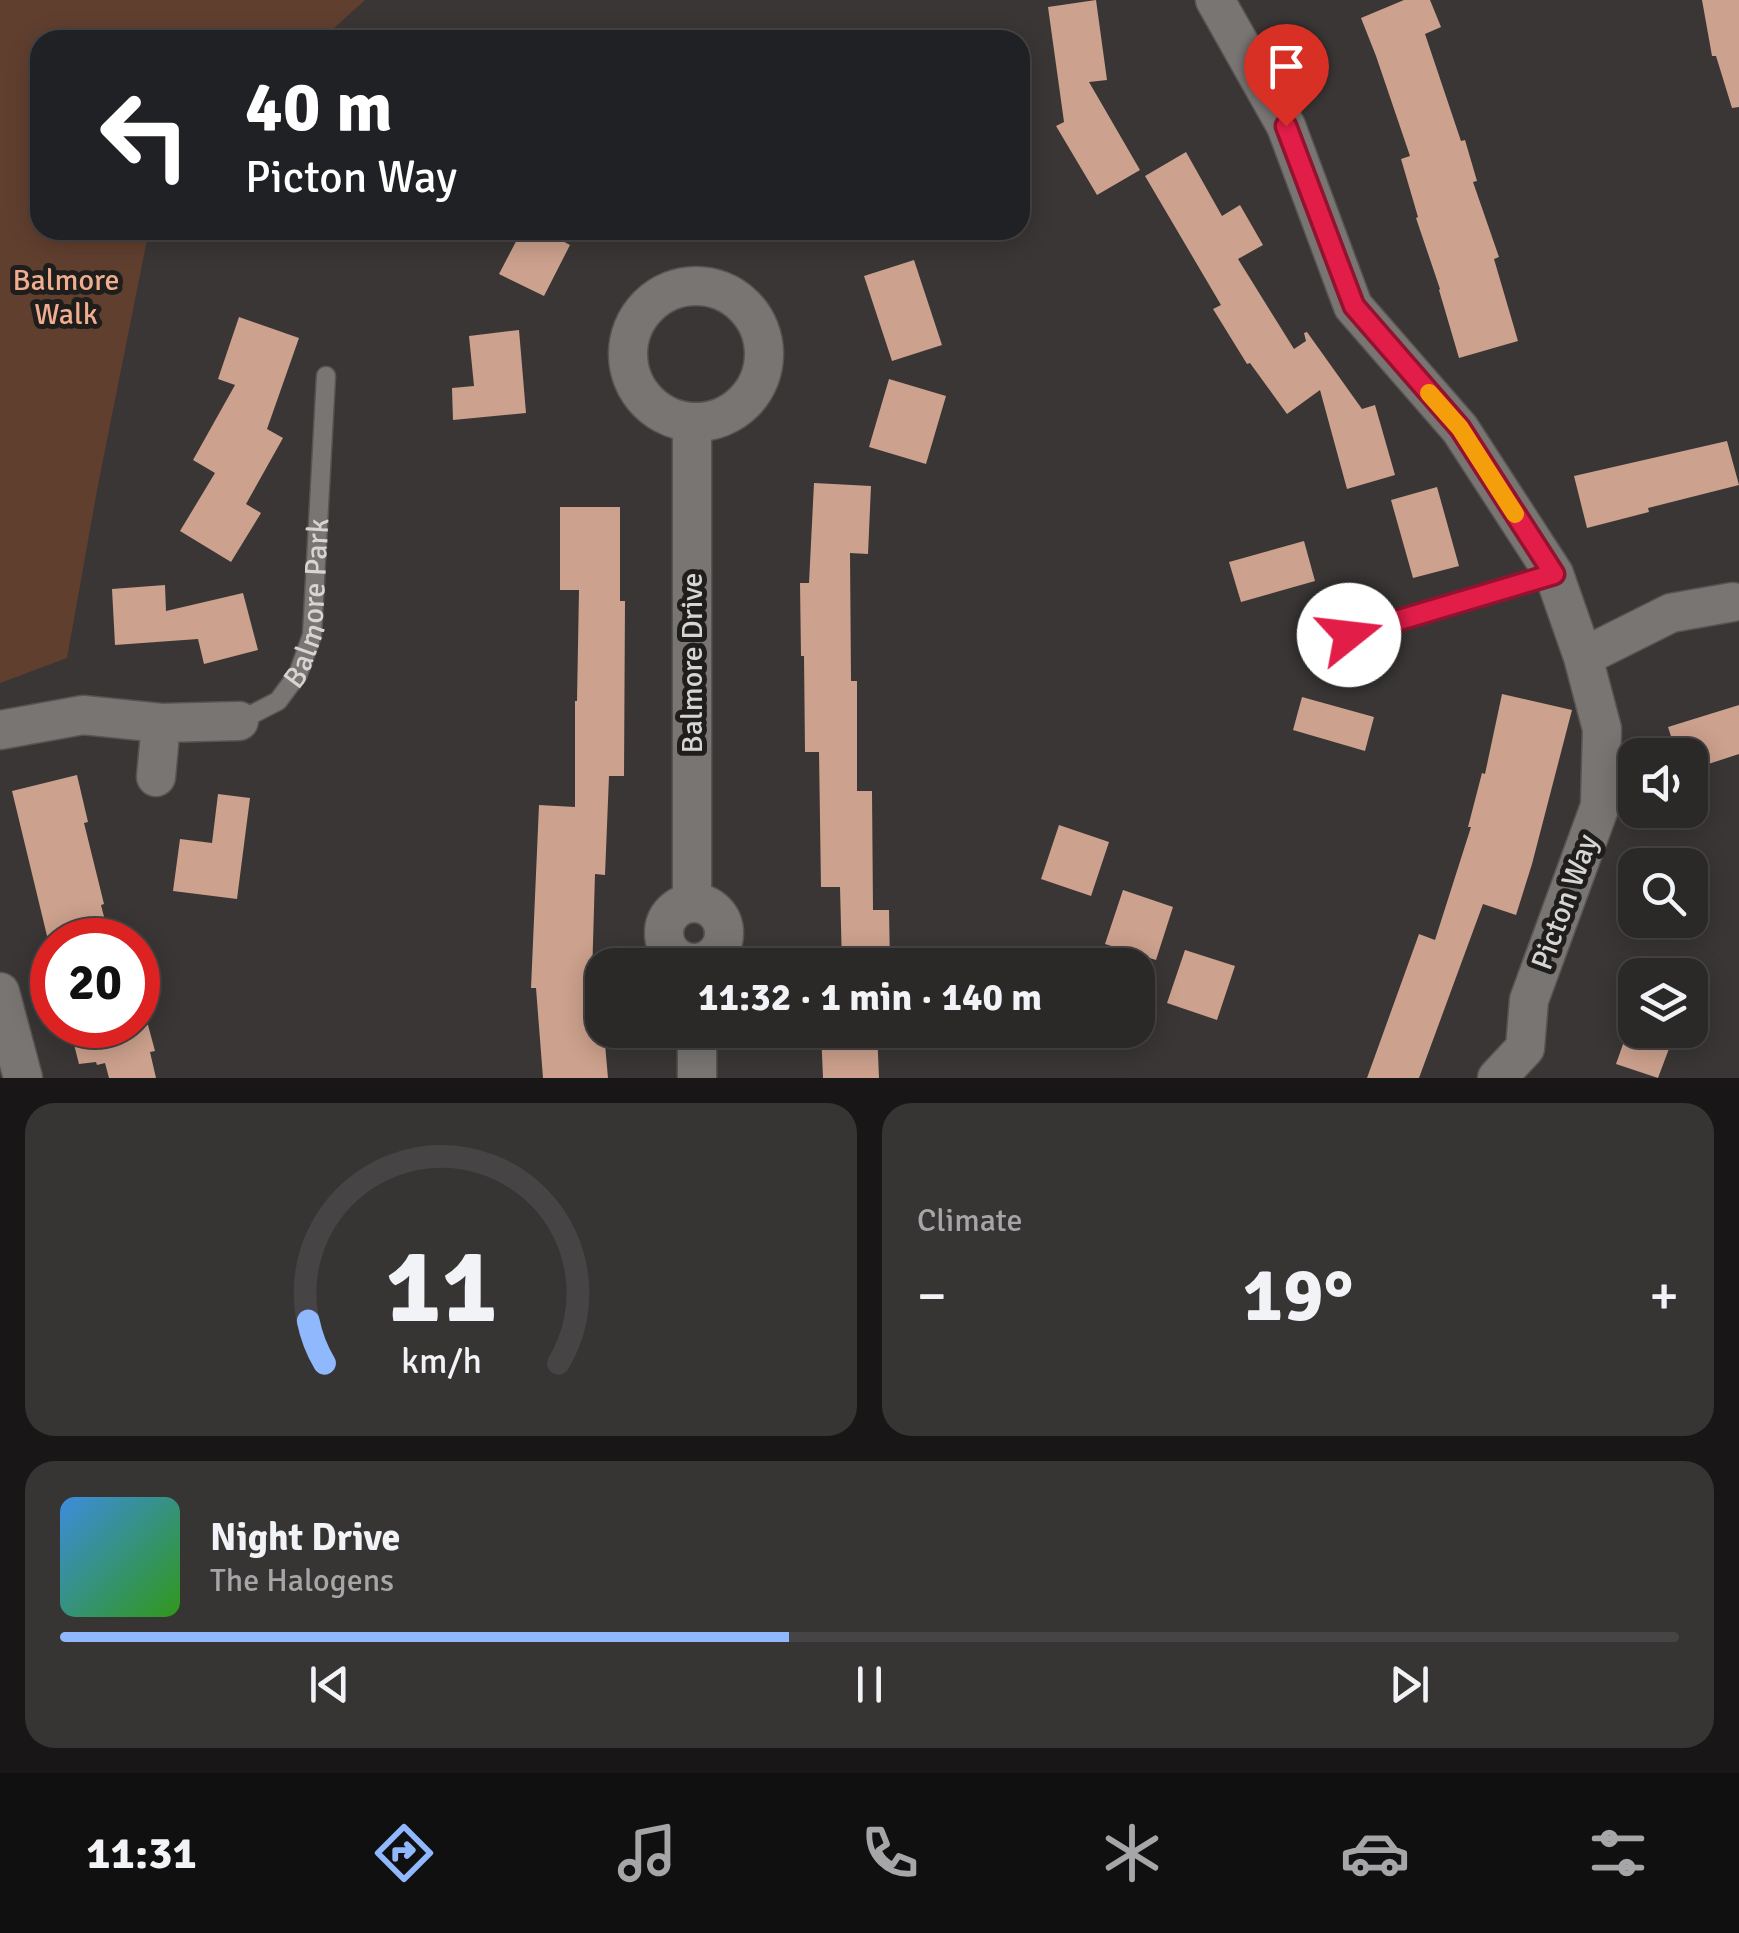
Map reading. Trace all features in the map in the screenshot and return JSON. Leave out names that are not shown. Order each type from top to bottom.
[{"type":"street","name":"Picton Way","points":[[1215,0],[1286,126],[1354,306],[1460,428],[1554,574],[1584,657],[1602,729],[1600,806],[1529,1000],[1525,1048],[1497,1078]]},
{"type":"street","name":"Balmore Drive","points":[[692,423],[692,902],[712,908],[720,916],[724,926],[720,948]]},
{"type":"street","points":[[1584,657],[1671,613],[1733,602]]},
{"type":"street","name":"Balmore Park","points":[[0,730],[83,715],[161,724],[239,721]]},
{"type":"street","points":[[156,778],[161,724]]},
{"type":"street","points":[[0,992],[23,1078]]},
{"type":"street","points":[[697,1048],[697,1078]]},
{"type":"lane","name":"Balmore Park","points":[[239,721],[278,701],[298,674],[312,636],[326,376]]},
{"type":"lane","points":[[1349,635],[1554,574]]},
{"type":"green space","name":"Balmore Walk","points":[[0,0],[365,0],[332,30],[30,30],[30,240],[147,240],[67,658],[0,683]]},
{"type":"building","points":[[1096,0],[1107,80],[1089,82],[1140,170],[1097,195],[1056,126],[1064,122],[1048,7]]},
{"type":"building","points":[[1404,0],[1430,0],[1441,27],[1425,34],[1461,141],[1465,140],[1477,181],[1473,182],[1499,257],[1494,259],[1518,341],[1459,358],[1401,159],[1410,156],[1361,18]]},
{"type":"building","points":[[1702,0],[1739,0],[1739,107],[1732,108],[1716,56],[1712,56]]},
{"type":"building","points":[[1186,152],[1222,216],[1240,205],[1263,245],[1238,259],[1294,349],[1306,341],[1307,332],[1362,409],[1375,405],[1395,475],[1347,489],[1320,390],[1287,414],[1247,364],[1213,309],[1221,305],[1145,176]]},
{"type":"building","points":[[517,240],[561,240],[570,245],[544,296],[499,274]]},
{"type":"building","points":[[914,260],[942,345],[892,361],[864,276]]},
{"type":"building","points":[[239,317],[299,338],[267,429],[283,438],[246,504],[261,513],[231,562],[180,531],[215,473],[193,460],[235,385],[218,379]]},
{"type":"building","points":[[519,330],[526,413],[453,420],[452,388],[474,386],[469,336]]},
{"type":"building","points":[[889,379],[946,396],[926,464],[869,447]]},
{"type":"building","points":[[1727,441],[1739,485],[1587,528],[1574,476]]},
{"type":"building","points":[[814,483],[871,486],[868,554],[850,553],[851,681],[857,681],[857,791],[872,791],[873,910],[889,910],[890,948],[842,948],[840,887],[821,887],[819,752],[805,752],[801,656],[800,583],[809,583]]},
{"type":"building","points":[[1437,487],[1459,566],[1413,578],[1391,500]]},
{"type":"building","points":[[560,507],[620,507],[620,601],[625,601],[624,776],[609,776],[605,875],[595,874],[593,948],[585,948],[585,1048],[605,1048],[608,1078],[543,1078],[536,988],[531,988],[539,805],[575,807],[579,590],[560,590]]},
{"type":"building","points":[[1304,541],[1315,581],[1241,602],[1229,562]]},
{"type":"building","points":[[165,585],[166,611],[243,593],[258,650],[204,664],[198,639],[115,645],[112,589]]},
{"type":"building","points":[[1502,694],[1572,710],[1516,915],[1483,904],[1419,1078],[1367,1078],[1419,934],[1435,940],[1471,827]]},
{"type":"building","points":[[1302,697],[1374,717],[1365,751],[1293,730]]},
{"type":"building","points":[[1739,705],[1739,754],[1708,764],[1708,738],[1672,738],[1668,727]]},
{"type":"building","points":[[77,775],[104,918],[43,918],[12,791]]},
{"type":"building","points":[[218,794],[250,798],[237,899],[173,891],[180,839],[212,843]]},
{"type":"building","points":[[1059,825],[1109,842],[1091,896],[1041,879]]},
{"type":"building","points":[[1123,890],[1173,907],[1156,960],[1155,948],[1105,944]]},
{"type":"building","points":[[1185,950],[1235,966],[1217,1020],[1167,1003]]},
{"type":"building","points":[[75,1048],[154,1048],[150,1052],[156,1078],[109,1078],[105,1063],[79,1064]]},
{"type":"building","points":[[822,1048],[878,1048],[879,1078],[823,1078]]},
{"type":"building","points":[[1622,1048],[1669,1048],[1658,1078],[1616,1064]]},
{"type":"slow traffic","points":[[1429,393],[1460,428],[1515,514]]},
{"type":"route","points":[[1286,126],[1354,306],[1460,428],[1554,574],[1349,635]]}]
